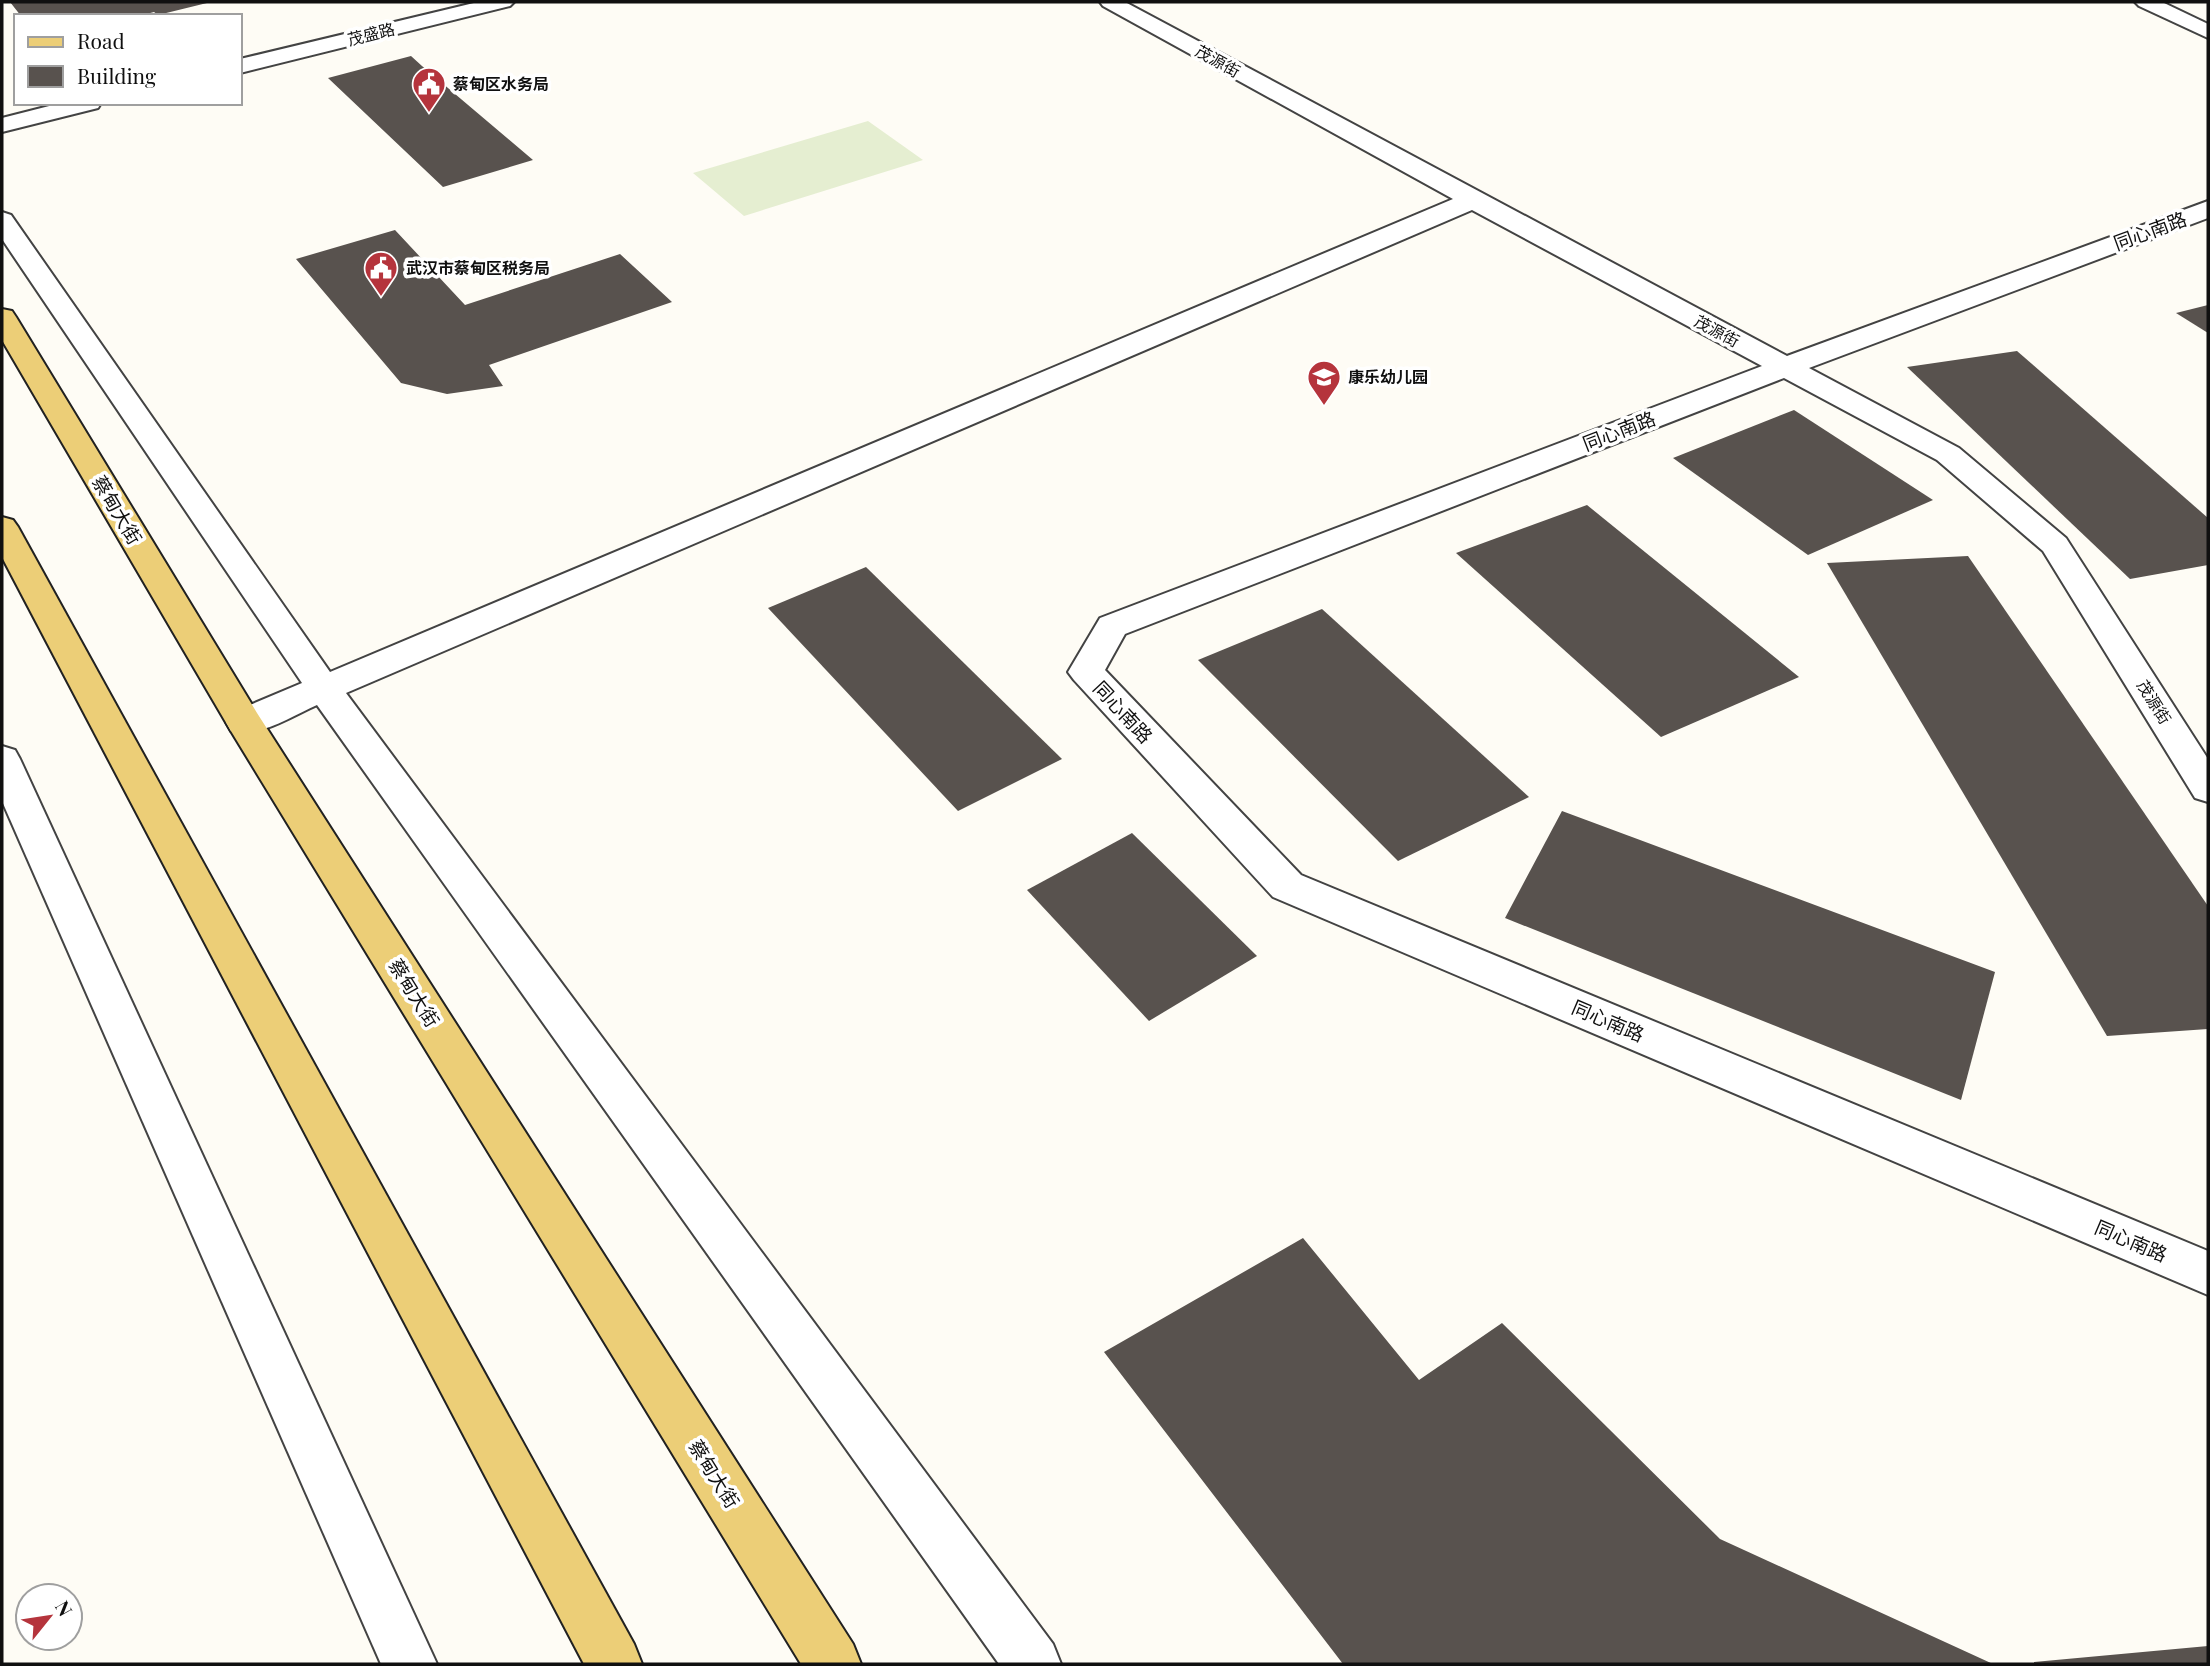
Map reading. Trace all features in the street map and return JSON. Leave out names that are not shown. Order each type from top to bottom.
[{"type":"main road","name":"蔡甸大街","points":[[2,317],[244,722],[833,1664]]},
{"type":"main road","points":[[2,527],[614,1664]]},
{"type":"street","name":"茂盛路","points":[[242,66],[503,2]]},
{"type":"street","name":"茂源街","points":[[1110,2],[1473,201],[1948,454],[2055,545],[2208,789]]},
{"type":"street","points":[[2146,2],[2208,32]]},
{"type":"street","points":[[2185,2],[2208,13]]},
{"type":"street","points":[[2,125],[82,105]]},
{"type":"street","points":[[244,722],[1473,201]]},
{"type":"street","name":"同心南路","points":[[2208,209],[1785,367],[1112,626],[1086,673],[1287,886],[2208,1273]]},
{"type":"street","points":[[2,220],[324,689],[1033,1664]]},
{"type":"street","points":[[2,759],[409,1664]]},
{"type":"green space","points":[[868,121],[923,160],[744,216],[693,173]]},
{"type":"building","points":[[10,2],[207,2],[162,14],[19,14]]},
{"type":"building","points":[[411,56],[533,160],[443,187],[328,78]]},
{"type":"building","points":[[395,230],[465,305],[620,254],[672,302],[489,365],[503,386],[447,394],[401,383],[296,259]]},
{"type":"building","points":[[2208,305],[2208,333],[2176,313]]},
{"type":"building","points":[[2017,351],[2208,518],[2208,565],[2130,579],[1907,367]]},
{"type":"building","points":[[1794,410],[1933,500],[1808,555],[1673,458]]},
{"type":"building","points":[[1587,505],[1799,677],[1661,737],[1456,553]]},
{"type":"building","points":[[1968,556],[2208,906],[2208,1029],[2107,1036],[1827,563]]},
{"type":"building","points":[[866,567],[1062,759],[958,811],[768,608]]},
{"type":"building","points":[[1322,609],[1529,797],[1398,861],[1198,660]]},
{"type":"building","points":[[1562,811],[1995,972],[1961,1100],[1505,918]]},
{"type":"building","points":[[1132,833],[1257,956],[1149,1021],[1027,890]]},
{"type":"building","points":[[1303,1238],[1419,1380],[1502,1323],[1720,1539],[1993,1664],[1343,1664],[1104,1352]]},
{"type":"building","points":[[2208,1646],[2208,1664],[2034,1664],[2034,1662]]},
{"type":"place","name":"蔡甸区水务局","points":[[429,114]]},
{"type":"place","name":"武汉市蔡甸区税务局","points":[[381,298]]},
{"type":"place","name":"康乐幼儿园","points":[[1324,407]]}]
